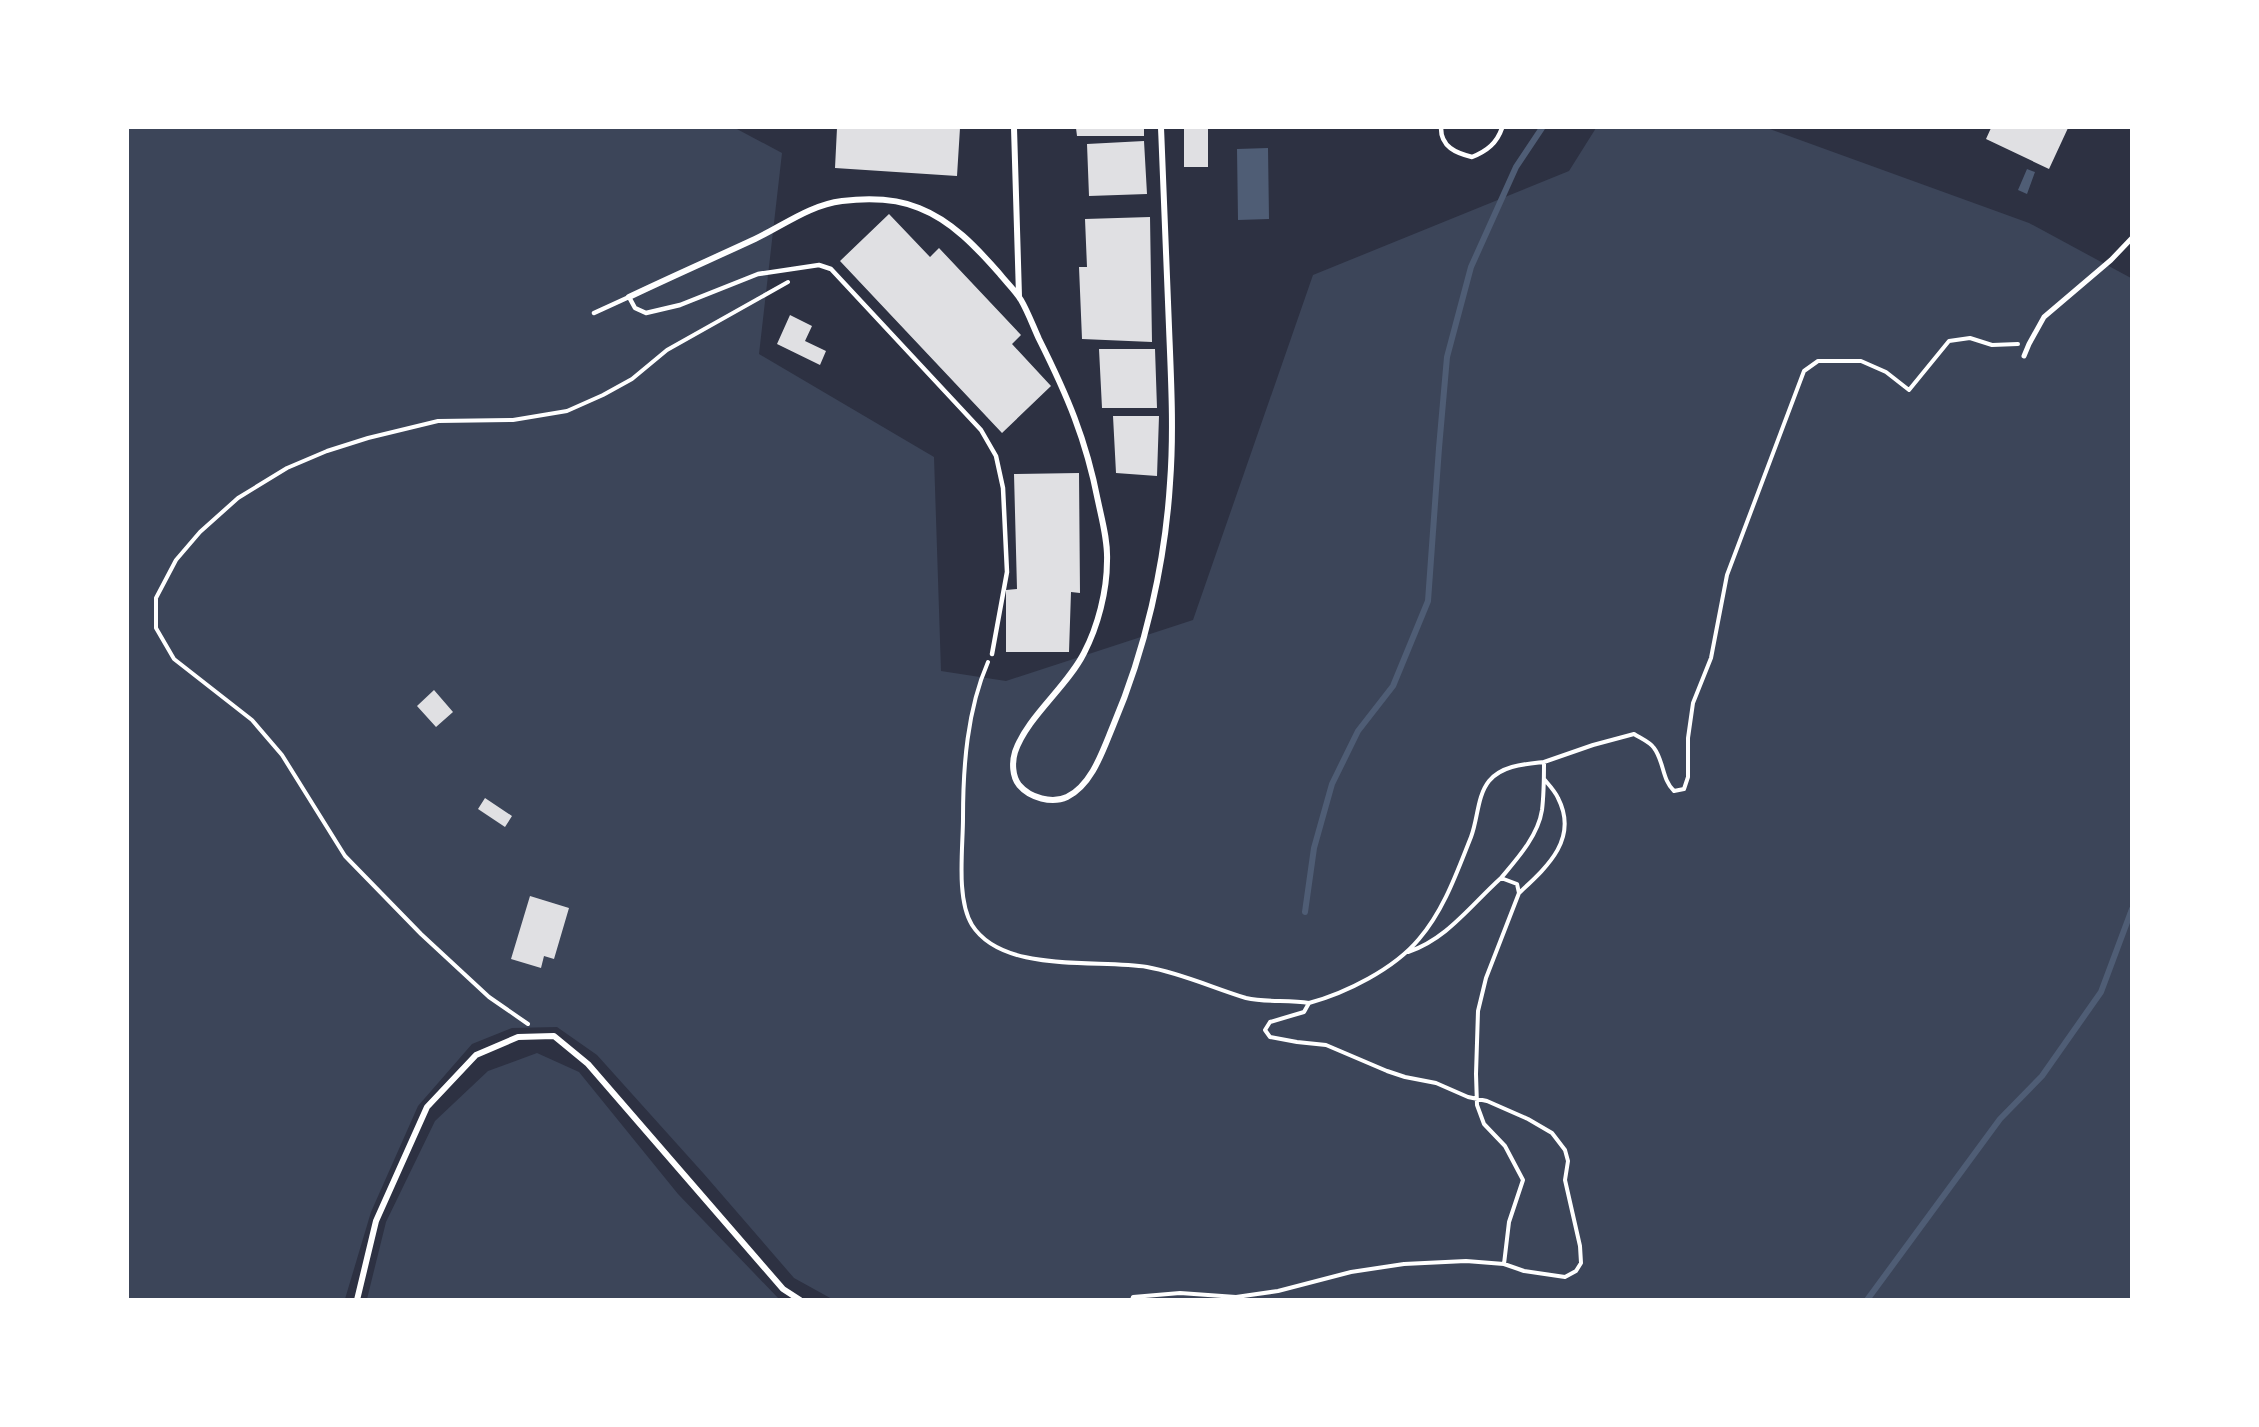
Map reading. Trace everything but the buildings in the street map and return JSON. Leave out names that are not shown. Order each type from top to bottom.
[{"type":"street","points":[[1014,128],[1019,297]]},
{"type":"street","points":[[629,297],[761,236],[800,214],[837,201],[882,199],[918,207],[949,224],[976,247],[1019,297],[1063,385],[1076,417],[1094,482],[1105,536],[1107,561],[1099,611],[1093,633],[1084,652],[1074,670],[1027,731],[1015,752],[1014,774],[1019,785],[1038,797],[1059,800],[1070,796],[1081,787],[1103,752],[1131,679],[1156,588],[1162,556],[1171,481],[1171,386],[1161,128]]},
{"type":"street","points":[[2024,356],[2044,317],[2111,260],[2132,238]]},
{"type":"street","points":[[357,1299],[376,1221],[427,1107],[476,1054],[518,1037],[542,1036],[554,1036],[588,1065],[783,1289],[801,1299]]},
{"type":"lane","points":[[1441,128],[1446,145],[1456,153],[1472,158],[1488,150],[1502,128]]},
{"type":"lane","points":[[594,312],[629,297],[635,308],[646,313],[680,305],[758,274],[819,265],[831,269],[981,430],[996,456],[1003,488],[1006,572],[992,654]]},
{"type":"path","points":[[542,1036],[524,1020],[481,990],[421,934],[345,856],[282,755],[252,720],[174,659],[156,628],[156,598],[176,560],[200,532],[238,498],[287,468],[327,451],[368,438],[438,421],[513,420],[567,411],[603,396],[632,379],[667,350],[819,265]]},
{"type":"path","points":[[992,654],[978,687],[971,718],[963,792],[964,908],[972,925],[985,940],[1005,951],[1030,957],[1080,964],[1124,964],[1147,967],[1169,972],[1249,999],[1310,1003],[1343,991],[1377,974],[1419,940],[1452,886],[1473,832],[1481,796],[1490,780],[1504,770],[1521,764],[1544,762],[1634,734],[1653,746],[1661,760],[1668,785],[1674,791],[1684,789],[1688,777],[1688,738],[1693,703],[1711,658],[1727,574],[1804,371],[1818,361],[1861,361],[1886,372],[1909,390],[1949,341],[1970,338],[1992,345],[2029,344]]},
{"type":"path","points":[[1404,953],[1424,946],[1445,934],[1501,878],[1521,853],[1538,824],[1542,810],[1544,762]]},
{"type":"path","points":[[1504,1264],[1509,1222],[1523,1180],[1505,1146],[1484,1124],[1477,1105],[1478,1011],[1489,968],[1519,893],[1555,856],[1565,834],[1563,814],[1558,798],[1544,778]]},
{"type":"path","points":[[1501,878],[1517,884],[1519,893]]},
{"type":"path","points":[[1132,1299],[1133,1297],[1180,1293],[1236,1297],[1278,1291],[1351,1272],[1404,1264],[1466,1261],[1504,1264],[1524,1271],[1565,1277],[1576,1271],[1581,1263],[1580,1246],[1565,1180],[1568,1161],[1565,1150],[1552,1133],[1528,1119],[1477,1098],[1468,1097],[1436,1083],[1387,1071],[1326,1045],[1270,1037],[1265,1029],[1270,1022],[1304,1012],[1310,1003]]},
{"type":"shaded area","points":[[128,128],[735,128],[782,153],[759,354],[934,457],[941,671],[1006,681],[1193,620],[1313,275],[1569,171],[1596,128],[1767,128],[2029,223],[2131,278],[2131,1299],[832,1299],[794,1278],[597,1055],[557,1027],[512,1028],[472,1044],[418,1106],[371,1212],[345,1299],[128,1300]]},
{"type":"shaded area","points":[[1268,148],[1269,219],[1238,220],[1237,149]]},
{"type":"shaded area","points":[[2027,169],[2035,172],[2027,194],[2018,190]]},
{"type":"shaded area","points":[[537,1053],[579,1072],[678,1194],[779,1299],[367,1299],[386,1222],[435,1121],[488,1071]]},
{"type":"waterway","points":[[1305,912],[1314,848],[1332,784],[1358,731],[1393,686],[1428,601],[1447,357],[1471,267],[1516,167],[1542,128]]},
{"type":"waterway","points":[[1867,1300],[2000,1119],[2042,1076],[2101,992],[2132,909]]}]
